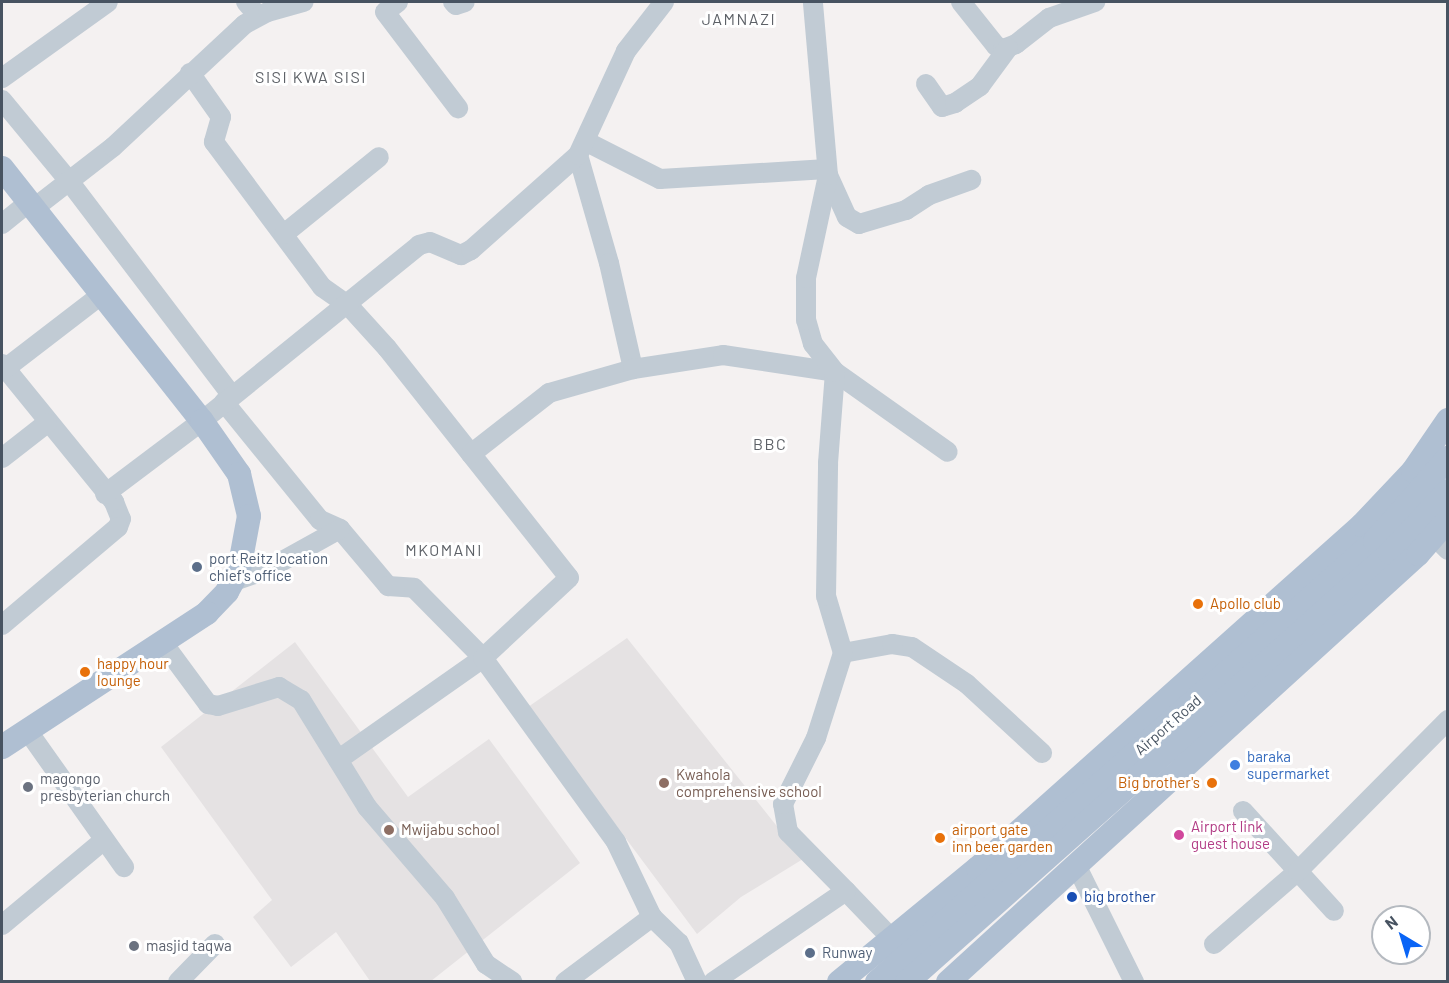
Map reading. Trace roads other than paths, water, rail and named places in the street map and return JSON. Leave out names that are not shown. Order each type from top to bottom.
[{"type":"main road","points":[[2,168],[202,421],[239,474],[249,507],[244,557],[234,580],[207,613],[163,644],[2,747]]},
{"type":"main road","points":[[839,981],[978,868],[1362,525],[1413,471],[1448,420]]},
{"type":"main road","name":"Airport Road","points":[[907,981],[1216,696],[1375,541],[1448,458]]},
{"type":"main road","name":"Airport Road","points":[[877,981],[1390,553],[1448,491]]},
{"type":"main road","points":[[948,981],[1443,535]]},
{"type":"street","points":[[2,78],[108,2]]},
{"type":"street","points":[[2,224],[69,181],[128,133],[225,39],[252,9],[304,2]]},
{"type":"street","points":[[453,2],[456,6],[465,2]]},
{"type":"street","points":[[105,494],[202,421],[348,305],[418,245],[430,242],[460,255],[471,250],[582,148],[626,51],[664,2]]},
{"type":"street","points":[[813,2],[828,172],[806,278],[806,320],[813,344],[835,372],[948,452]]},
{"type":"street","points":[[961,2],[996,46],[1008,48]]},
{"type":"street","points":[[926,84],[938,104],[955,103],[980,86],[1008,48],[1049,18],[1095,2]]},
{"type":"street","points":[[387,5],[458,108]]},
{"type":"street","points":[[190,73],[221,117],[214,142],[322,287],[348,305],[570,578],[483,658],[338,760]]},
{"type":"street","points":[[2,99],[69,181],[228,399],[320,520],[340,529],[388,586],[414,588],[483,658],[616,842],[652,917],[680,943],[697,981]]},
{"type":"street","points":[[582,148],[660,179],[828,172]]},
{"type":"street","points":[[582,148],[633,369]]},
{"type":"street","points":[[284,234],[379,158]]},
{"type":"street","points":[[828,172],[847,217],[859,224],[906,210],[929,195],[971,180]]},
{"type":"street","points":[[4,619],[118,527],[119,510],[3,368],[101,295]]},
{"type":"street","points":[[471,454],[549,393],[633,369],[723,356],[835,372]]},
{"type":"street","points":[[835,372],[828,463],[826,596],[843,653],[822,723],[783,804],[788,832],[891,938]]},
{"type":"street","points":[[2,458],[47,423]]},
{"type":"street","points":[[234,580],[268,569],[340,529]]},
{"type":"street","points":[[163,644],[208,704],[219,706],[269,689],[288,689],[301,700],[367,807],[445,898],[486,964],[513,981]]},
{"type":"street","points":[[843,653],[892,644],[912,647],[967,684],[1042,753]]},
{"type":"street","points":[[1214,944],[1298,871],[1448,720]]},
{"type":"street","points":[[27,730],[124,867]]},
{"type":"street","points":[[1243,811],[1334,910]]},
{"type":"street","points":[[2,925],[104,840]]},
{"type":"street","points":[[1076,865],[1134,981]]},
{"type":"street","points":[[713,981],[846,891]]},
{"type":"street","points":[[565,981],[652,917]]},
{"type":"street","points":[[178,981],[214,944]]},
{"type":"place","name":"port Reitz location chief's office","points":[[197,567]]},
{"type":"place","name":"Apollo club","points":[[1198,604]]},
{"type":"place","name":"happy hour lounge","points":[[85,672]]},
{"type":"place","name":"baraka supermarket","points":[[1235,765]]},
{"type":"place","name":"Kwahola comprehensive school","points":[[664,783]]},
{"type":"place","name":"Big brother's","points":[[1212,783]]},
{"type":"place","name":"magongo presbyterian church","points":[[28,787]]},
{"type":"place","name":"Mwijabu school","points":[[389,830]]},
{"type":"place","name":"Airport link guest house","points":[[1179,835]]},
{"type":"place","name":"airport gate inn beer garden","points":[[940,838]]},
{"type":"place","name":"big brother","points":[[1072,897]]},
{"type":"place","name":"masjid taqwa","points":[[134,946]]},
{"type":"place","name":"Runway","points":[[810,953]]},
{"type":"district","name":"JAMNAZI","points":[[739,19]]},
{"type":"district","name":"SISI KWA SISI","points":[[311,77]]},
{"type":"district","name":"BBC","points":[[770,444]]},
{"type":"district","name":"MKOMANI","points":[[444,550]]}]
